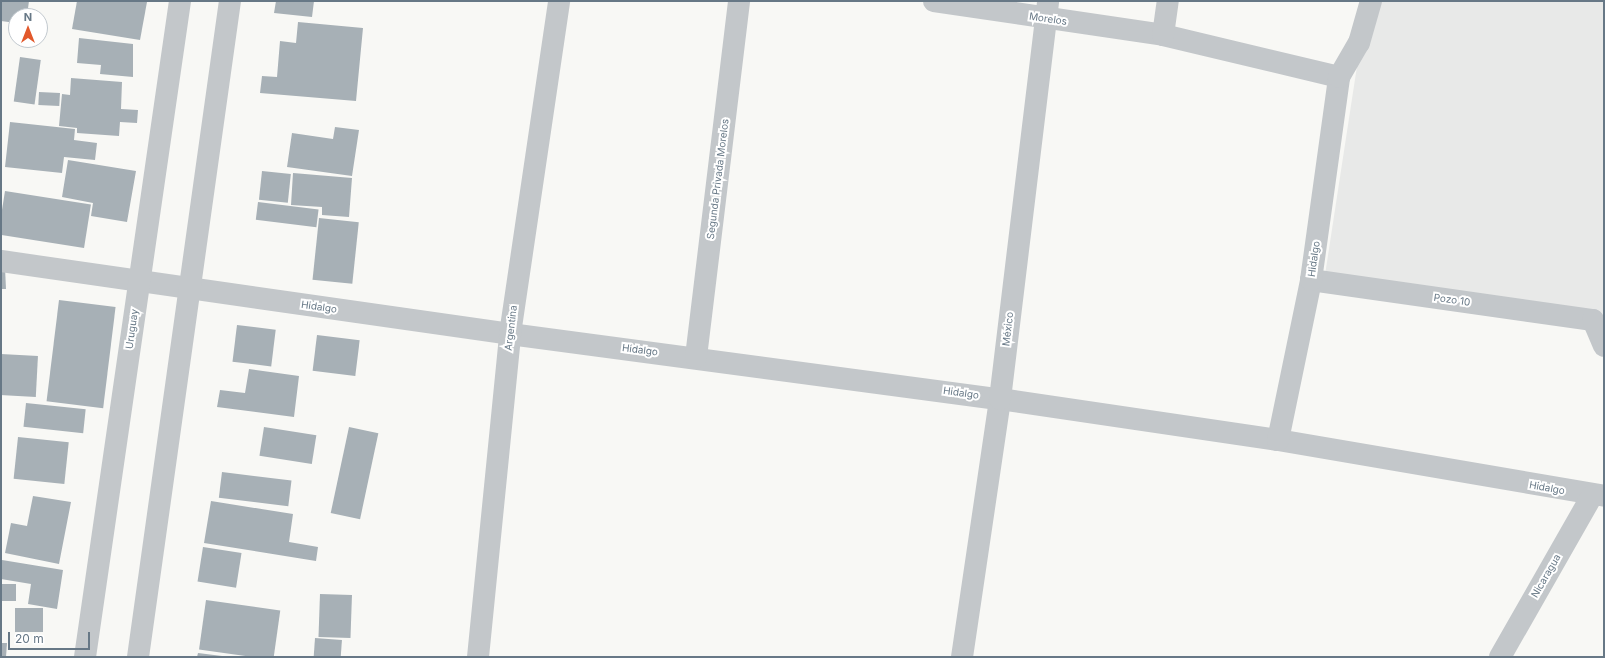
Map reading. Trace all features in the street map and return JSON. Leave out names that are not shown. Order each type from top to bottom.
[{"type":"street","name":"Uruguay","points":[[85,657],[180,1]]},
{"type":"street","points":[[138,657],[230,1]]},
{"type":"street","name":"Argentina","points":[[478,657],[510,334],[559,1]]},
{"type":"street","name":"Segunda Privada Morelos","points":[[696,357],[739,1]]},
{"type":"street","name":"Morelos","points":[[934,1],[1047,10],[1163,35],[1339,77]]},
{"type":"street","points":[[1163,35],[1168,1]]},
{"type":"street","points":[[1339,77],[1359,43],[1371,1]]},
{"type":"street","name":"México","points":[[962,657],[1000,399],[1047,10]]},
{"type":"street","name":"Hidalgo","points":[[1278,440],[1311,280],[1339,77]]},
{"type":"street","name":"Hidalgo","points":[[1,261],[510,334],[696,357],[1000,399],[1278,440],[1598,496]]},
{"type":"street","name":"Pozo 10","points":[[1311,280],[1593,320],[1604,346]]},
{"type":"street","name":"Nicaragua","points":[[1500,657],[1598,496]]},
{"type":"shaded area","points":[[1367,1],[1604,1],[1604,329],[1323,288]]},
{"type":"building","points":[[1,1],[29,1],[28,8],[8,8],[8,22],[1,21]]},
{"type":"building","points":[[77,1],[147,2],[140,40],[72,29]]},
{"type":"building","points":[[276,1],[314,1],[312,17],[274,13]]},
{"type":"building","points":[[298,22],[363,28],[356,101],[260,93],[262,76],[277,77],[280,41],[296,43]]},
{"type":"building","points":[[79,38],[133,44],[133,77],[100,74],[101,65],[77,63]]},
{"type":"building","points":[[20,57],[41,60],[35,104],[14,102]]},
{"type":"building","points":[[71,78],[122,82],[121,109],[138,110],[137,123],[120,122],[119,136],[77,133],[77,128],[59,126],[62,94],[70,95]]},
{"type":"building","points":[[39,92],[60,93],[59,106],[38,105]]},
{"type":"building","points":[[10,122],[75,129],[74,140],[97,143],[95,160],[64,157],[62,173],[5,167]]},
{"type":"building","points":[[335,127],[359,130],[352,176],[287,167],[292,133],[333,139]]},
{"type":"building","points":[[68,160],[136,171],[127,222],[91,216],[93,203],[62,197]]},
{"type":"building","points":[[262,171],[291,174],[288,203],[259,200]]},
{"type":"building","points":[[293,173],[352,178],[349,217],[322,215],[322,207],[291,205]]},
{"type":"building","points":[[5,191],[91,205],[84,248],[1,235],[1,216]]},
{"type":"building","points":[[258,202],[319,209],[316,227],[256,220]]},
{"type":"building","points":[[319,218],[359,222],[352,284],[313,280]]},
{"type":"building","points":[[1,268],[5,268],[6,289],[1,289]]},
{"type":"building","points":[[59,300],[116,307],[103,408],[47,401]]},
{"type":"building","points":[[237,325],[276,330],[271,366],[232,362]]},
{"type":"building","points":[[317,335],[360,340],[355,376],[313,371]]},
{"type":"building","points":[[1,354],[38,356],[36,397],[1,395]]},
{"type":"building","points":[[249,369],[299,376],[294,417],[217,407],[220,390],[245,393]]},
{"type":"building","points":[[26,403],[86,409],[83,433],[23,427]]},
{"type":"building","points":[[264,427],[316,435],[312,464],[259,456]]},
{"type":"building","points":[[349,427],[378,433],[360,519],[331,513]]},
{"type":"building","points":[[18,437],[69,442],[64,484],[14,479]]},
{"type":"building","points":[[222,472],[291,481],[288,506],[219,498]]},
{"type":"building","points":[[33,496],[71,502],[59,564],[5,553],[11,523],[27,526]]},
{"type":"building","points":[[211,501],[293,514],[289,542],[318,547],[316,561],[204,543]]},
{"type":"building","points":[[203,547],[242,553],[236,588],[198,582]]},
{"type":"building","points":[[2,560],[63,570],[57,609],[28,604],[31,584],[1,579]]},
{"type":"building","points":[[1,584],[16,584],[16,601],[1,601]]},
{"type":"building","points":[[320,594],[352,595],[350,638],[318,637]]},
{"type":"building","points":[[206,600],[280,610],[274,657],[252,657],[199,650]]},
{"type":"building","points":[[15,608],[43,608],[43,632],[15,632]]},
{"type":"building","points":[[315,638],[342,640],[341,657],[314,657]]},
{"type":"building","points":[[1,643],[7,643],[6,657],[1,657]]},
{"type":"building","points":[[198,653],[222,656],[222,657],[197,657]]}]
